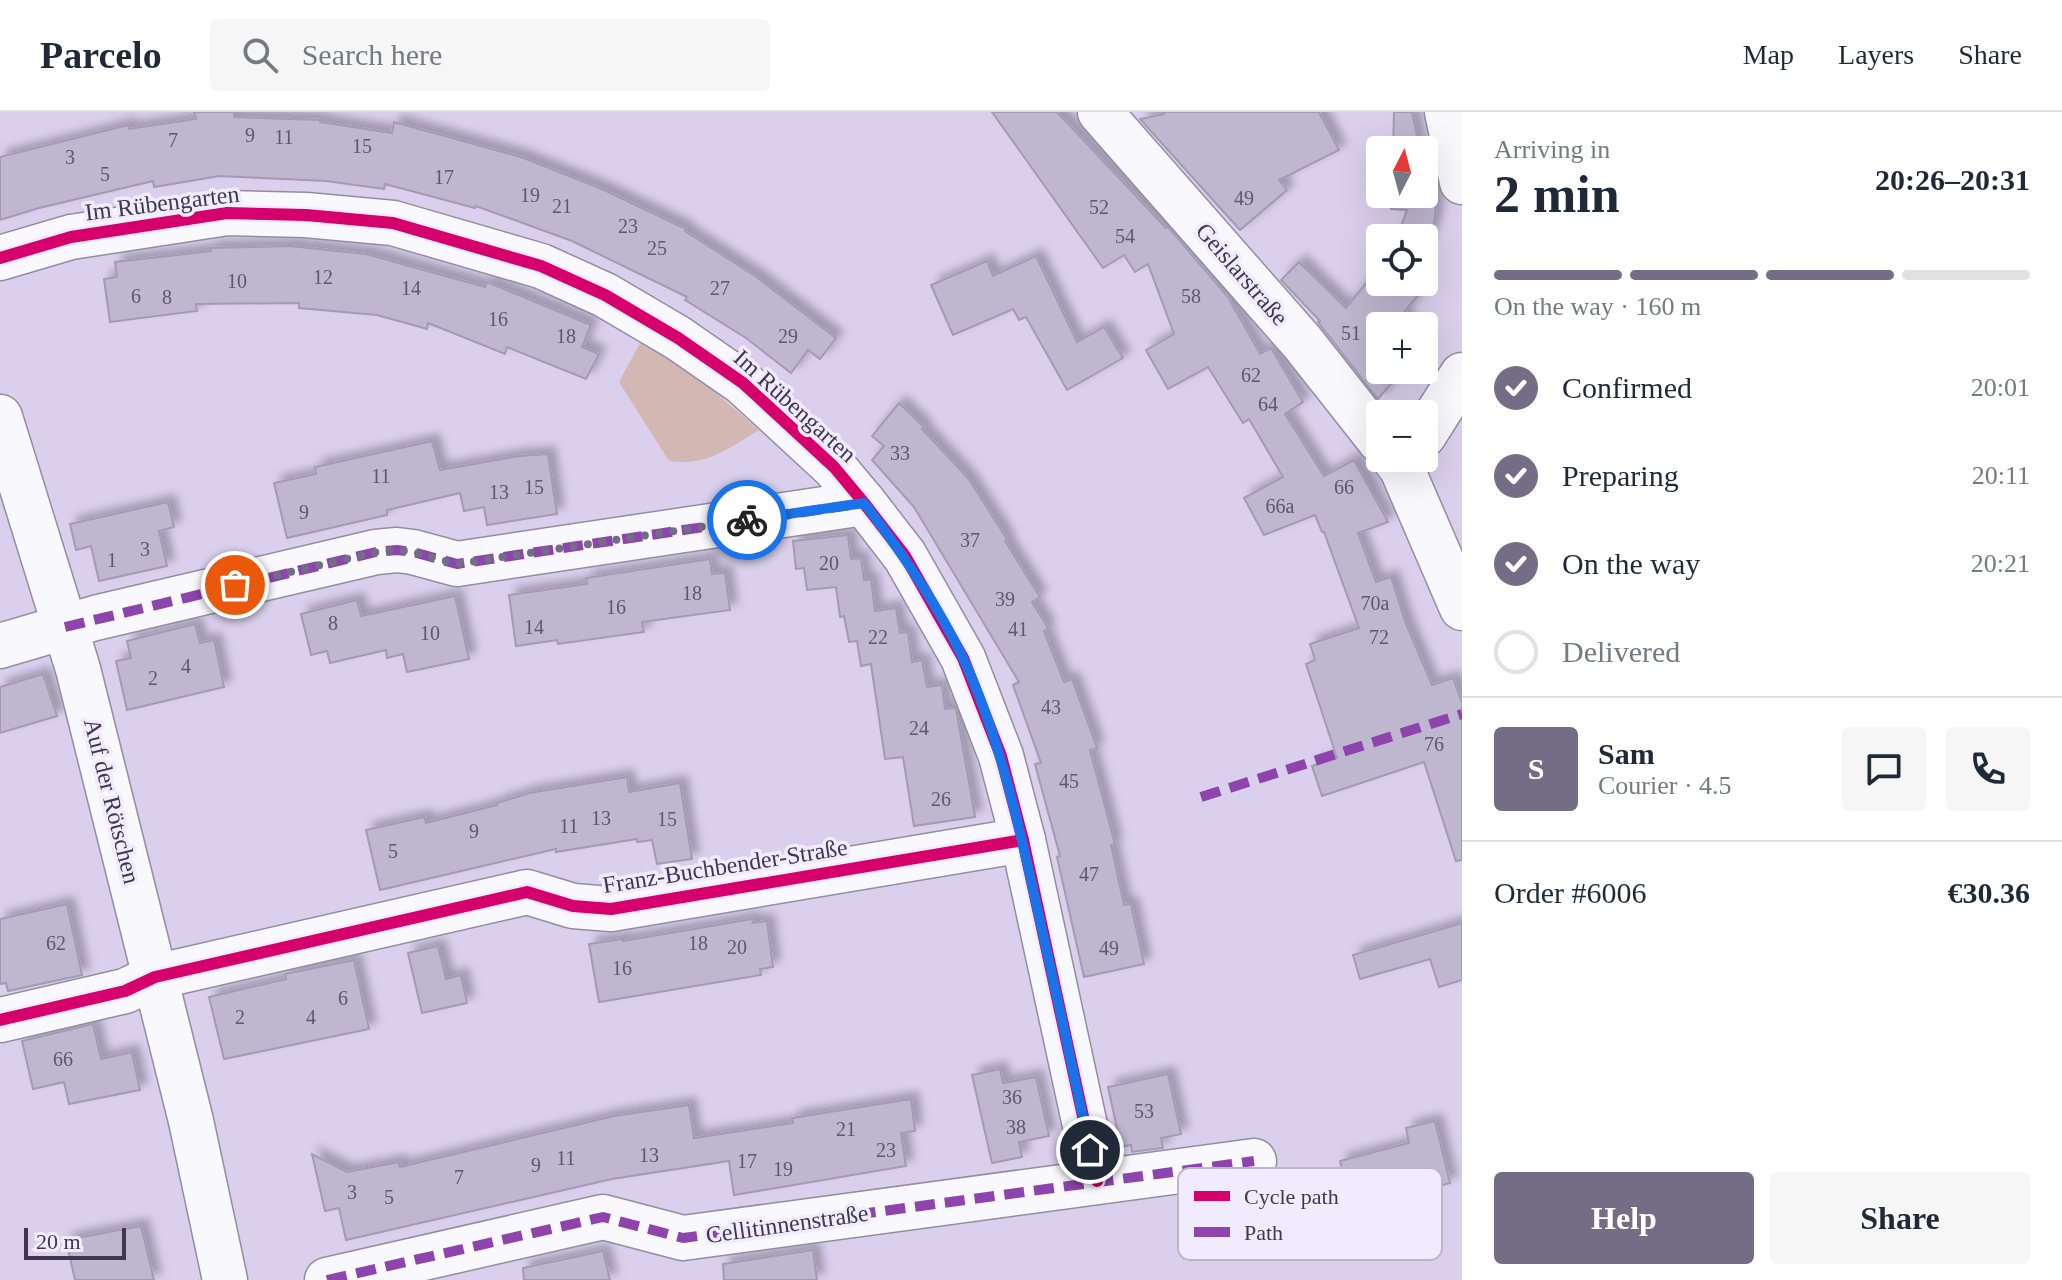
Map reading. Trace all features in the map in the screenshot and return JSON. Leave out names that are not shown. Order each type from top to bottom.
[{"type":"street","name":"Geislarstraße","points":[[1100,112],[1366,412]]},
{"type":"street","points":[[1447,112],[1462,182]]},
{"type":"street","name":"Im Rübengarten","points":[[0,258],[71,237],[227,213],[306,215],[393,223],[541,266],[605,295],[678,338],[743,383],[834,467],[864,503],[905,556],[963,658],[1001,756],[1023,840],[1097,1181]]},
{"type":"street","points":[[1438,406],[1462,375]]},
{"type":"street","name":"Auf der Rötschen","points":[[0,417],[78,669],[191,1121],[225,1280]]},
{"type":"street","name":"Geislarstraße","points":[[1410,472],[1462,608]]},
{"type":"street","points":[[0,646],[65,627],[376,552],[413,552],[457,564],[864,503]]},
{"type":"street","name":"Franz-Buchbender-Straße","points":[[155,977],[527,892],[573,906],[611,909],[1023,840]]},
{"type":"street","points":[[0,1020],[125,991],[155,977]]},
{"type":"street","name":"Cellitinnenstraße","points":[[1199,1168],[1254,1161]]},
{"type":"street","name":"Cellitinnenstraße","points":[[327,1280],[603,1217],[683,1238],[1178,1171]]},
{"type":"shaded area","points":[[641,341],[703,382],[759,430],[706,458],[669,461],[619,382]]},
{"type":"building","points":[[194,112],[234,112],[234,117],[320,120],[392,133],[394,122],[521,157],[602,189],[686,229],[755,276],[836,338],[820,359],[808,350],[791,373],[746,338],[685,300],[687,297],[572,241],[476,206],[385,184],[384,189],[326,181],[219,176],[154,187],[153,181],[0,220],[0,157],[128,125],[129,129],[196,119]]},
{"type":"building","points":[[992,112],[1057,112],[1168,227],[1228,297],[1260,354],[1271,348],[1303,402],[1285,414],[1324,476],[1354,460],[1388,522],[1358,533],[1376,582],[1391,577],[1406,624],[1432,685],[1453,678],[1462,703],[1462,860],[1456,861],[1424,762],[1322,796],[1312,766],[1337,758],[1306,664],[1315,660],[1310,644],[1359,628],[1324,532],[1315,515],[1264,535],[1244,498],[1283,477],[1249,419],[1243,423],[1208,367],[1168,389],[1146,350],[1174,334],[1148,264],[1135,272],[1124,255],[1103,268]]},
{"type":"building","points":[[1164,112],[1319,112],[1339,150],[1279,180],[1287,190],[1240,230],[1140,119]]},
{"type":"building","points":[[1394,112],[1412,112],[1417,136],[1393,136]]},
{"type":"building","points":[[1436,208],[1435,219],[1433,224],[1402,224],[1407,210],[1391,209]]},
{"type":"building","points":[[290,246],[366,254],[485,287],[487,282],[591,325],[582,347],[599,354],[586,379],[507,347],[505,354],[428,323],[427,329],[377,315],[299,308],[299,303],[196,304],[197,311],[110,322],[104,279],[117,277],[115,262],[211,251],[211,248]]},
{"type":"building","points":[[1036,256],[1077,342],[1104,327],[1123,358],[1067,390],[1026,317],[1019,320],[1013,309],[953,335],[931,285],[987,261],[993,276]]},
{"type":"building","points":[[1299,262],[1346,308],[1366,283],[1366,296],[1417,296],[1404,312],[1366,312],[1366,384],[1320,321],[1281,280]]},
{"type":"building","points":[[1366,384],[1391,384],[1378,399]]},
{"type":"building","points":[[899,403],[968,478],[1040,597],[1032,602],[1048,628],[1044,631],[1064,682],[1072,679],[1097,748],[1090,750],[1115,844],[1111,845],[1124,905],[1131,904],[1144,964],[1084,977],[1057,857],[1060,856],[1035,764],[1041,763],[1013,685],[1019,682],[914,507],[872,460],[884,446],[872,436]]},
{"type":"building","points":[[432,441],[440,470],[548,454],[557,514],[487,525],[484,507],[464,511],[460,493],[387,510],[387,515],[287,538],[274,483],[316,474],[315,467]]},
{"type":"building","points":[[168,502],[174,527],[159,531],[167,566],[99,581],[91,546],[76,550],[70,524]]},
{"type":"building","points":[[848,535],[851,559],[861,558],[864,580],[871,579],[875,611],[896,608],[900,633],[908,632],[912,662],[922,660],[927,687],[942,685],[945,709],[956,708],[975,817],[914,826],[903,757],[885,759],[871,664],[861,666],[857,641],[849,642],[844,616],[840,617],[836,587],[807,590],[804,568],[796,569],[793,541]]},
{"type":"building","points":[[710,559],[712,574],[725,573],[730,610],[642,622],[644,632],[558,644],[557,640],[516,646],[509,595],[587,584],[586,578]]},
{"type":"building","points":[[455,596],[469,659],[407,672],[403,654],[387,658],[386,650],[330,663],[327,651],[311,655],[301,614],[357,600],[361,616]]},
{"type":"building","points":[[195,624],[200,643],[214,640],[224,687],[127,710],[116,661],[131,658],[127,641]]},
{"type":"building","points":[[43,674],[57,716],[0,733],[0,687]]},
{"type":"building","points":[[627,777],[629,792],[680,783],[692,859],[657,864],[652,840],[637,842],[637,839],[556,852],[556,849],[380,890],[366,830],[424,817],[426,823],[497,805],[529,793]]},
{"type":"building","points":[[67,904],[82,975],[8,991],[6,983],[0,984],[0,919]]},
{"type":"building","points":[[752,919],[753,923],[767,921],[773,967],[760,969],[761,975],[599,1002],[589,944]]},
{"type":"building","points":[[1462,923],[1462,980],[1439,987],[1430,959],[1360,979],[1353,955]]},
{"type":"building","points":[[438,946],[446,979],[461,975],[467,1003],[422,1013],[408,953]]},
{"type":"building","points":[[354,960],[369,1029],[224,1059],[209,997],[286,979],[285,974]]},
{"type":"building","points":[[93,1024],[101,1059],[132,1052],[140,1090],[69,1104],[64,1082],[33,1089],[22,1041]]},
{"type":"building","points":[[1000,1069],[1003,1083],[1036,1077],[1049,1136],[1019,1142],[1022,1157],[992,1163],[972,1075]]},
{"type":"building","points":[[1168,1074],[1181,1134],[1161,1138],[1163,1148],[1132,1152],[1131,1145],[1121,1147],[1108,1087]]},
{"type":"building","points":[[911,1099],[915,1131],[901,1133],[906,1166],[734,1195],[729,1161],[612,1179],[346,1240],[339,1208],[325,1211],[312,1154],[347,1172],[399,1162],[400,1167],[614,1116],[689,1105],[694,1138],[793,1123],[792,1118]]},
{"type":"building","points":[[1435,1121],[1450,1183],[1442,1185],[1442,1168],[1342,1168],[1340,1161],[1409,1143],[1406,1128]]},
{"type":"building","points":[[141,1226],[154,1280],[75,1280],[66,1240]]},
{"type":"building","points":[[813,1250],[817,1280],[724,1280],[723,1264]]},
{"type":"building","points":[[603,1251],[610,1280],[524,1280],[523,1268]]},
{"type":"marked path","points":[[65,627],[376,552],[413,552],[457,564],[864,503]]},
{"type":"marked path","points":[[1201,797],[1462,714]]},
{"type":"marked path","points":[[1202,1168],[1254,1161]]},
{"type":"marked path","points":[[327,1280],[603,1217],[683,1238],[1178,1171]]},
{"type":"cycle path","points":[[0,258],[71,237],[227,213],[306,215],[393,223],[541,266],[605,295],[678,338],[743,383],[834,467],[864,503],[905,556],[963,658],[1001,756],[1023,840],[1097,1181]]},
{"type":"cycle path","points":[[0,1020],[125,991],[155,977],[527,892],[573,906],[611,909],[1023,840]]},
{"type":"way so far","points":[[235,585],[376,552],[413,552],[457,564],[747,520]]},
{"type":"route","points":[[747,520],[864,503],[905,556],[963,658],[1001,756],[1023,840],[1090,1150]]}]
